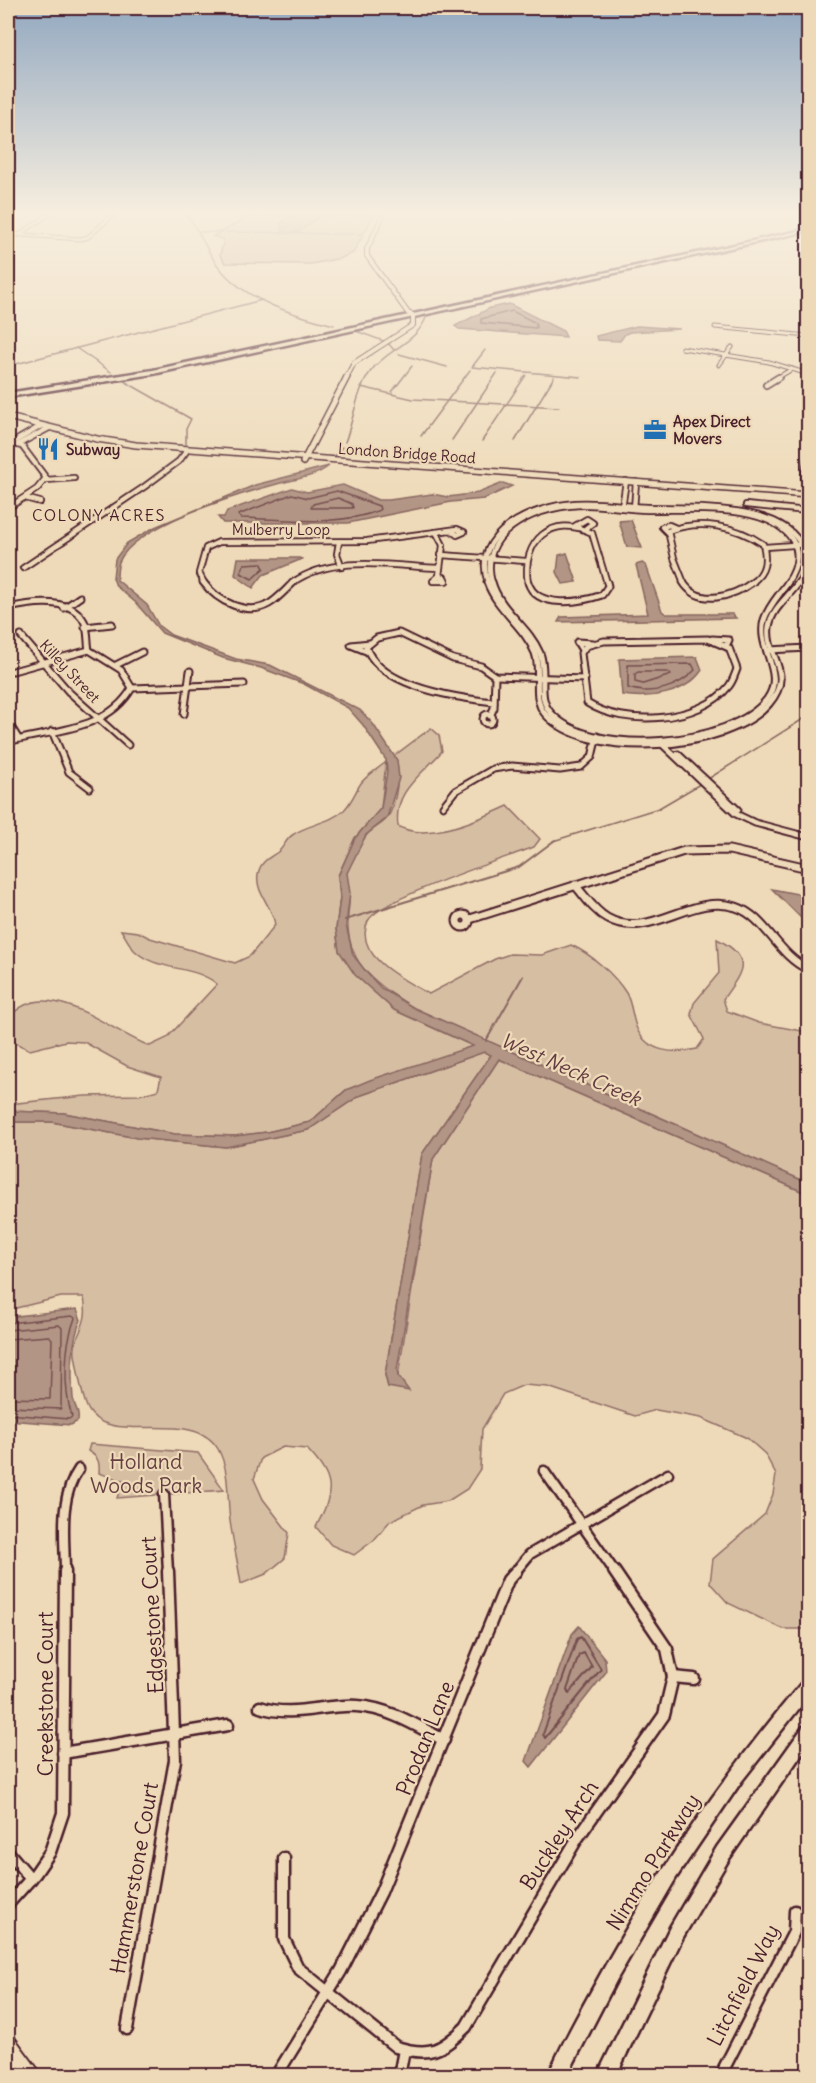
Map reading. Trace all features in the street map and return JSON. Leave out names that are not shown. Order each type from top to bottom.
[{"type":"main road","points":[[8,393],[117,375],[418,312]]},
{"type":"main road","points":[[8,393],[136,376],[410,314]]},
{"type":"main road","points":[[358,327],[402,320],[412,322],[413,325]]},
{"type":"main road","name":"London Bridge Road","points":[[8,419],[123,444],[187,451],[808,497]]},
{"type":"main road","name":"Nimmo Parkway","points":[[557,2076],[589,2010],[667,1877],[708,1814],[808,1686]]},
{"type":"main road","points":[[606,2076],[676,1933],[717,1863],[808,1732]]},
{"type":"main road","points":[[8,2041],[34,2076]]},
{"type":"street","points":[[304,460],[354,363],[413,325],[410,314]]},
{"type":"street","points":[[715,327],[808,336]]},
{"type":"street","points":[[719,365],[732,347]]},
{"type":"street","points":[[682,348],[769,362],[808,374]]},
{"type":"street","points":[[765,385],[792,369]]},
{"type":"street","points":[[9,443],[43,428]]},
{"type":"street","points":[[9,443],[19,444],[43,428]]},
{"type":"street","points":[[19,444],[44,473],[46,480]]},
{"type":"street","points":[[23,568],[144,487],[179,461],[187,451]]},
{"type":"street","points":[[804,477],[808,457]]},
{"type":"street","points":[[8,508],[25,498],[46,480],[74,478]]},
{"type":"street","points":[[622,507],[625,483]]},
{"type":"street","points":[[634,508],[636,484]]},
{"type":"street","points":[[25,498],[40,502]]},
{"type":"street","points":[[576,503],[634,508],[748,515],[781,529],[803,544],[806,557],[804,575],[794,591],[775,611],[770,623],[771,650],[779,664],[781,680],[776,695],[766,707],[733,726],[665,744],[597,737],[566,729],[546,716],[537,700],[542,678],[530,642],[499,607],[489,589],[488,558],[491,543],[513,522],[539,510],[576,503]]},
{"type":"street","points":[[746,505],[808,515]]},
{"type":"street","points":[[575,526],[587,519],[592,523],[586,528]]},
{"type":"street","points":[[575,526],[586,528],[593,534],[608,586],[602,595],[586,599],[556,600],[540,596],[528,585],[526,560],[530,548],[541,534],[556,528],[575,526]]},
{"type":"street","points":[[765,547],[766,560],[762,572],[743,591],[729,596],[702,595],[689,590],[685,584],[668,533],[676,528],[732,528],[753,536],[765,547],[803,544]]},
{"type":"street","name":"Mulberry Loop","points":[[439,568],[374,565],[342,567],[299,578],[268,605],[252,609],[236,606],[207,586],[200,576],[206,548],[219,542],[339,542],[381,540],[452,531]]},
{"type":"street","points":[[436,532],[443,545],[439,576]]},
{"type":"street","points":[[339,542],[337,554],[342,567]]},
{"type":"street","points":[[441,554],[526,560]]},
{"type":"street","points":[[64,608],[80,597]]},
{"type":"street","points":[[8,608],[38,604],[64,608],[79,616],[86,627],[89,650]]},
{"type":"street","points":[[86,627],[112,624]]},
{"type":"street","points":[[494,702],[459,698],[413,685],[382,669],[366,651],[351,645],[370,643],[389,635],[412,636],[439,652],[482,667],[495,676],[585,679]]},
{"type":"street","name":"Killey Street","points":[[21,636],[69,692],[128,745]]},
{"type":"street","points":[[710,639],[726,646],[731,651],[737,669],[735,681],[728,691],[706,704],[659,718],[611,714],[593,709],[585,700],[582,650],[577,642],[593,643],[710,639]]},
{"type":"street","points":[[366,651],[370,643]]},
{"type":"street","points":[[582,650],[593,643]]},
{"type":"street","points":[[771,650],[808,648]]},
{"type":"street","points":[[8,742],[100,719],[120,708],[132,688],[128,676],[116,665],[89,650],[13,671]]},
{"type":"street","points":[[116,665],[142,652]]},
{"type":"street","points":[[184,714],[190,671]]},
{"type":"street","points":[[490,716],[494,702],[495,676]]},
{"type":"street","points":[[132,688],[244,684]]},
{"type":"street","points":[[8,722],[18,738]]},
{"type":"street","points":[[52,731],[69,772],[90,788]]},
{"type":"street","points":[[442,806],[454,791],[482,773],[496,768],[522,766],[564,770],[581,767],[591,758],[597,737]]},
{"type":"street","points":[[665,744],[736,814],[755,823],[808,835]]},
{"type":"street","points":[[8,789],[11,802],[8,809]]},
{"type":"street","points":[[470,918],[673,854],[696,850],[749,853],[808,868]]},
{"type":"street","points":[[576,885],[604,916],[627,925],[645,924],[706,904],[733,906],[752,917],[786,958],[808,969]]},
{"type":"street","name":"Creekstone Court","points":[[8,1904],[48,1858],[60,1830],[63,1753],[65,1500],[72,1479],[79,1469]]},
{"type":"street","name":"Buckley Arch","points":[[404,2050],[429,2052],[445,2047],[466,2026],[577,1839],[657,1728],[670,1700],[673,1677],[667,1649],[544,1471]]},
{"type":"street","name":"Prodan Lane","points":[[276,2076],[360,1936],[395,1862],[508,1580],[530,1554],[668,1474]]},
{"type":"street","name":"Edgestone Court","points":[[164,1494],[177,1734]]},
{"type":"street","points":[[673,1677],[694,1679]]},
{"type":"street","points":[[260,1707],[283,1714],[348,1706],[374,1708],[444,1740]]},
{"type":"street","points":[[63,1753],[228,1725]]},
{"type":"street","name":"Hammerstone Court","points":[[127,2029],[175,1760],[177,1734]]},
{"type":"street","points":[[8,1852],[31,1879]]},
{"type":"street","points":[[284,1858],[283,1929],[288,1951],[298,1968],[396,2047],[404,2050],[399,2076]]},
{"type":"street","name":"Litchfield Way","points":[[720,2076],[794,1932],[795,1911]]},
{"type":"green space","points":[[431,728],[439,735],[442,751],[404,793],[398,814],[398,826],[410,831],[438,831],[468,823],[508,806],[540,839],[534,847],[418,891],[377,912],[368,921],[365,934],[374,956],[395,974],[429,994],[495,959],[510,954],[542,955],[571,945],[594,959],[621,986],[628,997],[637,1029],[648,1043],[663,1050],[680,1051],[697,1049],[704,1039],[691,1014],[694,1003],[719,973],[717,939],[736,952],[741,966],[740,973],[723,999],[727,1011],[759,1023],[808,1032],[808,1183],[414,1008],[372,978],[362,967],[350,940],[348,869],[366,836],[385,820],[390,812],[398,778],[394,756]]},
{"type":"green space","points":[[386,762],[381,808],[355,838],[338,876],[340,897],[336,929],[339,951],[394,1010],[473,1046],[346,1090],[310,1122],[267,1132],[235,1136],[175,1134],[64,1113],[8,1111],[8,1104],[85,1096],[139,1095],[158,1090],[161,1077],[127,1066],[84,1042],[66,1041],[30,1050],[15,1043],[9,1018],[24,1005],[41,1001],[59,1003],[78,1009],[150,1046],[167,1038],[217,984],[197,973],[153,962],[143,957],[134,950],[121,930],[138,932],[150,938],[235,963],[250,956],[275,925],[274,918],[259,888],[258,874],[261,865],[281,849],[291,836],[332,818],[344,810],[363,780]]},
{"type":"green space","points":[[484,1052],[491,1055],[422,1154],[385,1375],[388,1387],[398,1376],[433,1159],[499,1059],[808,1194],[808,1629],[783,1629],[728,1603],[710,1583],[713,1559],[765,1514],[773,1494],[776,1475],[765,1454],[747,1438],[701,1418],[656,1410],[635,1416],[548,1387],[524,1385],[503,1394],[482,1429],[480,1469],[467,1489],[448,1501],[423,1505],[390,1521],[374,1540],[354,1555],[331,1545],[316,1527],[327,1504],[329,1486],[323,1469],[307,1449],[283,1447],[261,1458],[254,1479],[263,1499],[289,1533],[285,1558],[266,1574],[241,1584],[230,1521],[225,1466],[218,1449],[206,1437],[190,1430],[113,1426],[98,1420],[88,1409],[75,1355],[85,1316],[84,1297],[61,1297],[8,1310],[8,1122],[52,1122],[137,1138],[226,1147],[308,1130],[359,1096]]},
{"type":"green space","name":"Holland Woods Park","points":[[90,1444],[198,1453],[224,1490],[117,1498],[123,1481],[99,1473],[98,1460],[88,1451]]},
{"type":"water","points":[[482,312],[525,312],[563,331],[566,337],[459,329],[455,326]]},
{"type":"water","points":[[637,326],[680,329],[630,332],[625,334],[620,341],[597,340],[596,336]]},
{"type":"water","points":[[329,466],[310,476],[215,503],[166,524],[129,548],[119,562],[117,580],[147,605],[159,626],[171,635],[236,659],[270,665],[360,710],[373,724],[397,760],[399,778],[387,818],[366,835],[347,873],[350,893],[346,925],[353,955],[381,988],[414,1008],[808,1183],[808,1194],[499,1059],[433,1159],[397,1370],[398,1376],[409,1391],[388,1387],[385,1375],[422,1154],[491,1055],[484,1052],[359,1096],[308,1130],[226,1147],[137,1138],[52,1122],[8,1122],[8,1111],[64,1113],[175,1134],[235,1136],[267,1132],[310,1122],[346,1090],[473,1046],[394,1010],[355,975],[339,951],[336,929],[340,897],[338,876],[355,838],[381,808],[387,772],[386,760],[363,725],[348,708],[304,684],[261,668],[223,658],[162,633],[135,602],[116,586],[113,578],[115,559],[127,543],[155,527],[255,485]]},
{"type":"water","points":[[503,483],[512,486],[484,499],[451,502],[348,523],[223,523],[218,517],[224,517],[227,511],[292,488],[307,492],[343,485],[378,500],[389,500],[432,494],[448,497],[478,493]]},
{"type":"water","points":[[631,520],[642,548],[627,547],[619,521]]},
{"type":"water","points":[[567,553],[577,582],[563,584],[557,572],[559,555]]},
{"type":"water","points":[[238,558],[302,559],[263,575],[253,588],[235,575]]},
{"type":"water","points":[[642,563],[646,565],[662,611],[666,614],[732,614],[736,618],[558,622],[561,617],[648,614],[636,565]]},
{"type":"water","points":[[697,657],[702,670],[686,685],[655,695],[622,695],[619,659]]},
{"type":"water","points":[[772,889],[808,896],[808,925]]},
{"type":"water","points":[[77,1309],[81,1320],[72,1358],[72,1379],[78,1421],[71,1425],[8,1420],[8,1317]]},
{"type":"water","points":[[579,1626],[605,1659],[606,1672],[531,1767],[526,1761],[572,1634]]},
{"type":"waterway","points":[[76,348],[215,312]]},
{"type":"waterway","points":[[291,312],[334,325]]},
{"type":"waterway","points":[[363,387],[378,363],[410,339],[423,325],[427,315]]},
{"type":"waterway","points":[[356,331],[386,342]]},
{"type":"waterway","points":[[388,343],[394,350]]},
{"type":"waterway","points":[[8,366],[76,348]]},
{"type":"waterway","points":[[76,348],[111,372]]},
{"type":"waterway","points":[[485,350],[472,367],[581,377]]},
{"type":"waterway","points":[[399,354],[447,367]]},
{"type":"waterway","points":[[392,392],[412,366]]},
{"type":"waterway","points":[[447,401],[470,370]]},
{"type":"waterway","points":[[477,403],[497,373]]},
{"type":"waterway","points":[[507,404],[526,375]]},
{"type":"waterway","points":[[536,406],[554,377]]},
{"type":"waterway","points":[[124,381],[191,419],[186,429],[186,444]]},
{"type":"waterway","points":[[345,442],[363,387]]},
{"type":"waterway","points":[[363,387],[413,399],[447,401]]},
{"type":"waterway","points":[[421,436],[447,401]]},
{"type":"waterway","points":[[447,401],[477,403]]},
{"type":"waterway","points":[[452,440],[477,403]]},
{"type":"waterway","points":[[477,403],[507,404]]},
{"type":"waterway","points":[[482,441],[507,404]]},
{"type":"waterway","points":[[507,404],[536,406]]},
{"type":"waterway","points":[[515,441],[536,406]]},
{"type":"waterway","points":[[536,406],[559,407]]},
{"type":"waterway","points":[[335,456],[342,447]]},
{"type":"waterway","points":[[708,779],[808,716]]},
{"type":"waterway","points":[[554,841],[659,808],[700,784]]},
{"type":"waterway","points":[[345,920],[519,867],[554,841]]},
{"type":"waterway","points":[[486,1041],[523,976]]},
{"type":"place","name":"Apex Direct Movers","points":[[655,430]]},
{"type":"place","name":"Subway","points":[[48,449]]},
{"type":"district","name":"COLONY ACRES","points":[[99,515]]},
{"type":"water label","name":"West Neck Creek","points":[[571,1069]]}]
